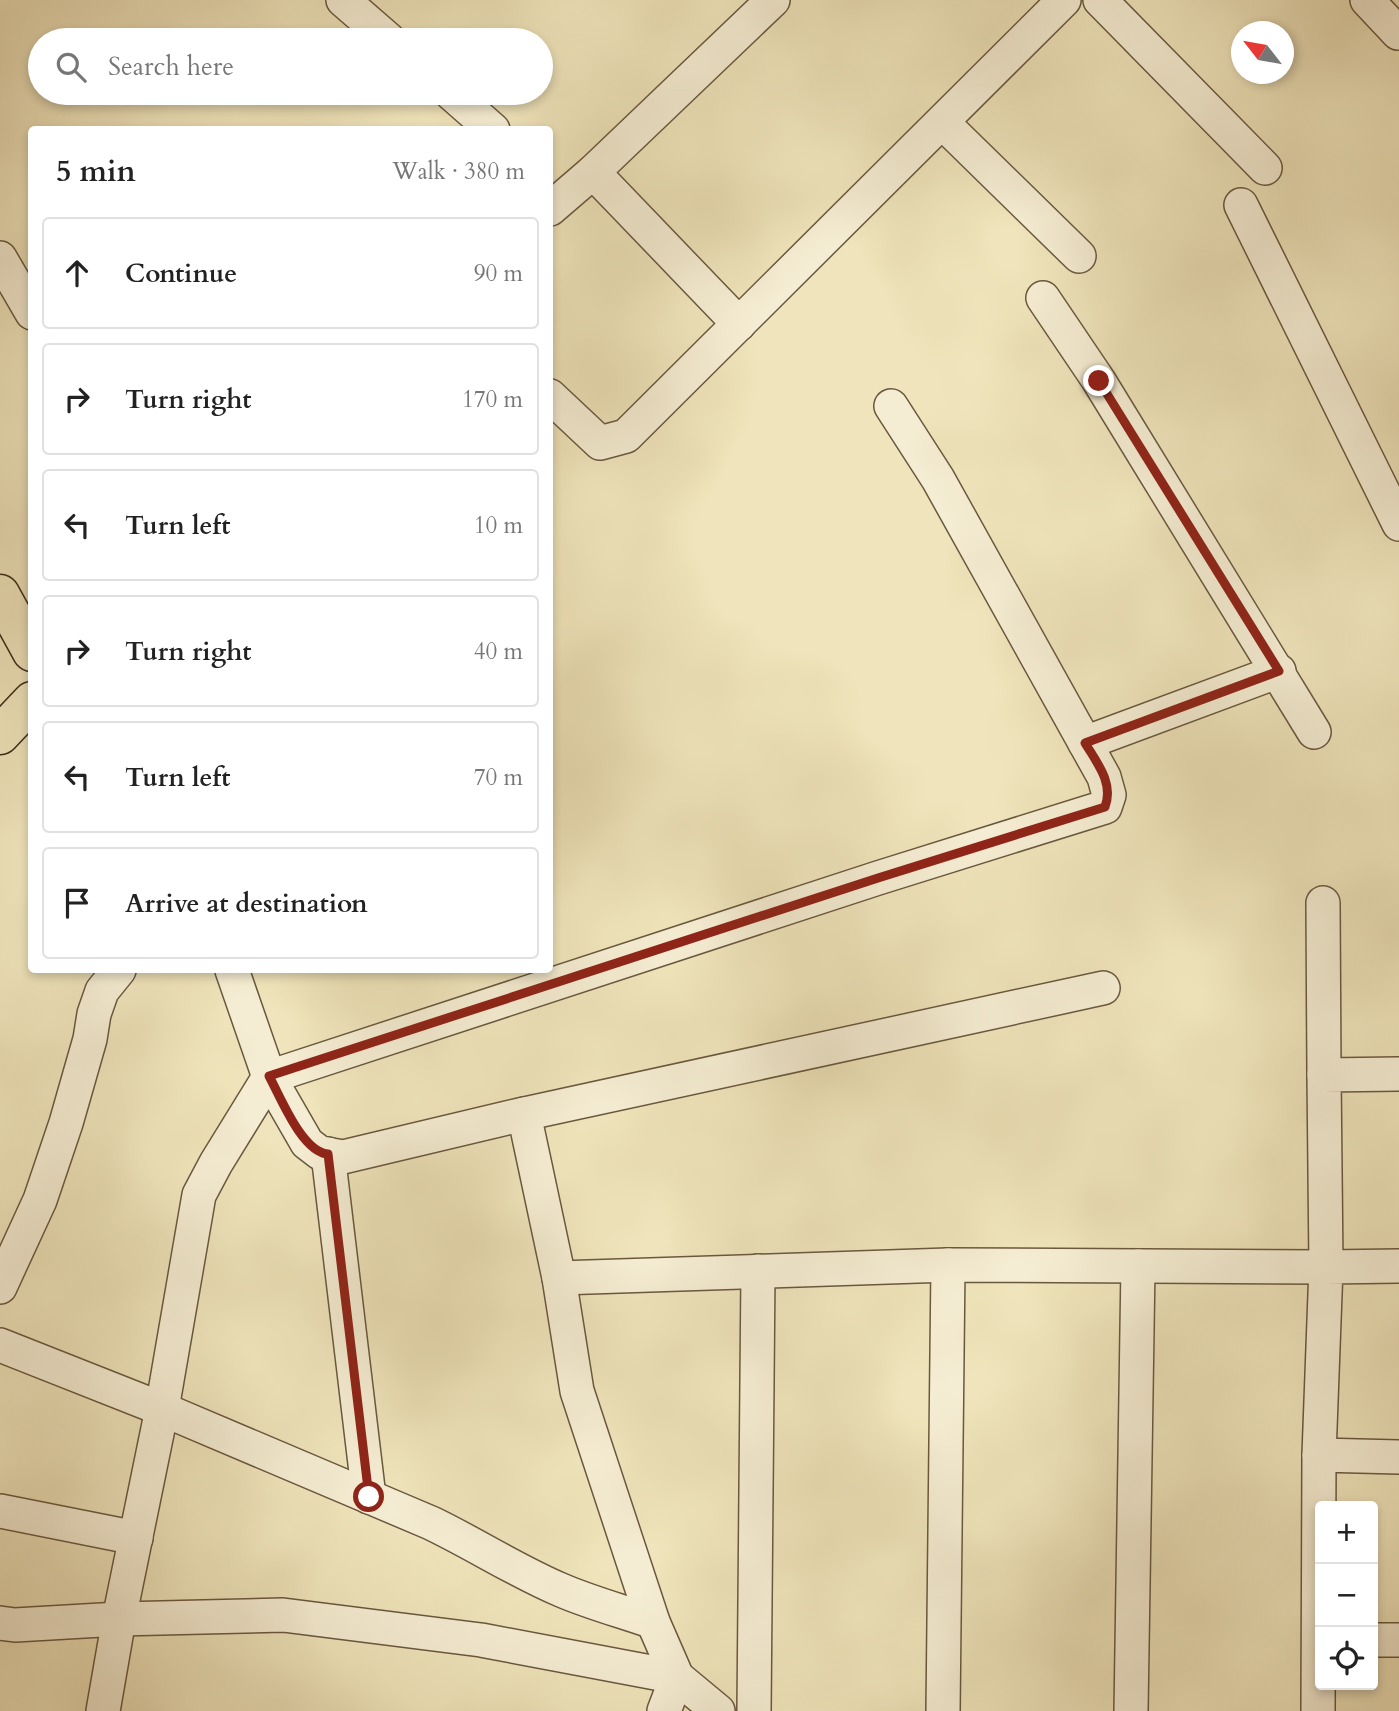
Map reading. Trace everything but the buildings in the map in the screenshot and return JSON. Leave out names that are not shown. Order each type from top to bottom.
[{"type":"main road","points":[[0,594],[28,645]]},
{"type":"main road","points":[[0,735],[28,705]]},
{"type":"street","points":[[343,0],[375,28]]},
{"type":"street","points":[[556,194],[593,172],[773,0]]},
{"type":"street","points":[[553,400],[600,443],[626,436],[1064,0]]},
{"type":"street","points":[[1100,0],[1265,168]]},
{"type":"street","points":[[1367,0],[1398,33]]},
{"type":"street","points":[[464,105],[488,126]]},
{"type":"street","points":[[942,122],[1079,256]]},
{"type":"street","points":[[593,172],[739,324]]},
{"type":"street","points":[[1241,205],[1399,524]]},
{"type":"street","points":[[0,258],[28,306]]},
{"type":"street","points":[[1043,298],[1099,381],[1314,732]]},
{"type":"street","points":[[103,1711],[162,1409],[200,1195],[269,1076],[1105,807],[1109,795],[1104,777],[938,479],[891,406]]},
{"type":"street","points":[[1085,743],[1279,671]]},
{"type":"street","points":[[1319,1627],[1319,1455],[1326,1267],[1323,903]]},
{"type":"street","points":[[0,1287],[40,1200],[73,1099],[90,1039],[93,1014],[102,991],[117,973]]},
{"type":"street","points":[[233,973],[269,1076],[307,1143],[320,1153],[343,1157],[524,1114],[1103,988]]},
{"type":"street","points":[[1324,1075],[1399,1074]]},
{"type":"street","points":[[524,1114],[559,1278],[577,1391],[653,1622],[677,1677],[718,1711]]},
{"type":"street","points":[[328,1154],[369,1497]]},
{"type":"street","points":[[559,1278],[948,1265],[1399,1266]]},
{"type":"street","points":[[943,1711],[948,1265]]},
{"type":"street","points":[[1130,1711],[1138,1266]]},
{"type":"street","points":[[754,1711],[758,1272]]},
{"type":"street","points":[[0,1345],[162,1409],[472,1542],[559,1590],[608,1609],[653,1622]]},
{"type":"street","points":[[1319,1455],[1399,1457]]},
{"type":"street","points":[[0,1511],[136,1538]]},
{"type":"street","points":[[0,1623],[15,1625],[119,1619],[283,1615],[481,1640],[677,1677]]},
{"type":"street","points":[[1378,1640],[1399,1640]]},
{"type":"street","points":[[664,1711],[677,1677]]},
{"type":"street","points":[[1318,1690],[1318,1711]]},
{"type":"route","points":[[369,1497],[328,1154],[320,1153],[307,1143],[269,1076],[1105,807],[1109,795],[1104,777],[1085,743],[1279,671],[1099,381]]}]
